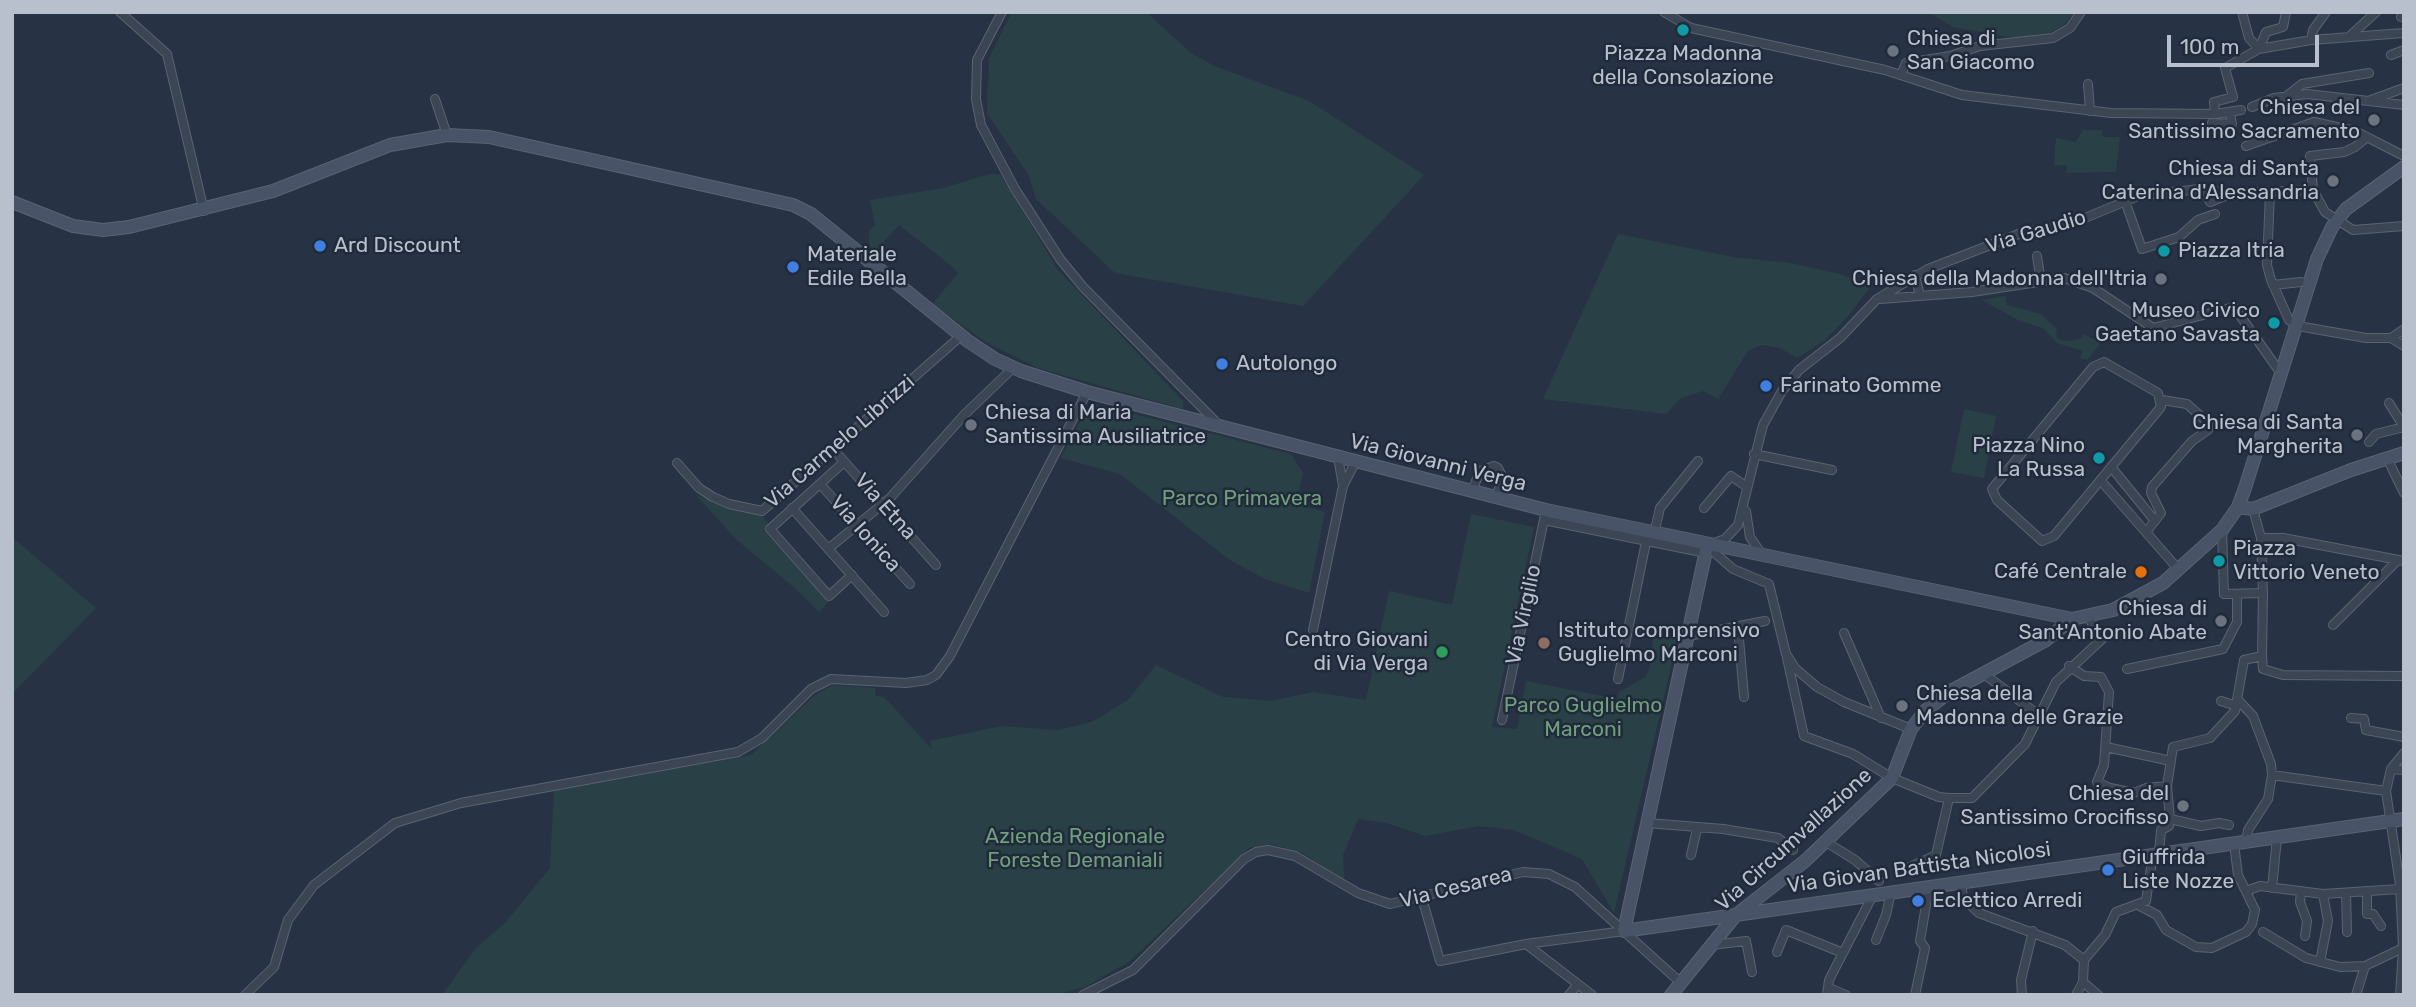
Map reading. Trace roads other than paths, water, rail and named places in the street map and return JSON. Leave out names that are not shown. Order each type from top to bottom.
[{"type":"street","points":[[120,12],[167,54],[204,211]]},
{"type":"street","points":[[1002,12],[976,60],[977,115],[1015,189],[1071,273],[1219,426]]},
{"type":"street","points":[[1664,12],[1691,28],[1902,75],[1962,95],[2090,111],[2213,119],[2241,110]]},
{"type":"street","points":[[1902,75],[1906,63],[1950,56],[1980,46],[2053,38],[2070,28],[2081,12]]},
{"type":"street","points":[[2242,12],[2249,38],[2259,49]]},
{"type":"street","points":[[2259,49],[2266,32],[2283,27],[2286,12]]},
{"type":"street","points":[[2311,40],[2313,30],[2326,12]]},
{"type":"street","points":[[2349,37],[2376,12]]},
{"type":"street","points":[[2213,119],[2214,102],[2233,97],[2225,68],[2259,49],[2311,40],[2404,33]]},
{"type":"street","points":[[2391,55],[2404,50]]},
{"type":"street","points":[[2288,95],[2292,89],[2302,84],[2369,73]]},
{"type":"street","points":[[2088,84],[2090,111]]},
{"type":"street","points":[[2368,101],[2404,88]]},
{"type":"street","points":[[2252,107],[2288,95],[2307,94],[2404,105]]},
{"type":"street","points":[[435,99],[447,135]]},
{"type":"street","points":[[2246,146],[2314,122],[2333,124],[2367,137],[2404,156]]},
{"type":"street","name":"Via Giovanni Verga","points":[[12,202],[74,226],[103,230],[130,228],[204,211],[288,186],[376,149],[447,135],[489,137],[773,198],[811,214],[962,335],[1013,368],[1087,392],[1472,491],[1545,515],[1707,550],[1766,557],[2071,619],[2113,610],[2163,583],[2222,530],[2238,507],[2296,331],[2306,281],[2335,220]]},
{"type":"street","points":[[2367,137],[2344,152],[2310,156],[2312,190],[2325,212],[2353,230],[2404,226]]},
{"type":"street","points":[[2335,220],[2404,167]]},
{"type":"street","name":"Via Gaudio","points":[[1745,501],[1763,425],[1782,391],[1799,370],[1840,338],[1878,299],[1915,275],[2024,232],[2060,226],[2121,200],[2138,196],[2202,189],[2210,202],[2232,193],[2270,192]]},
{"type":"street","points":[[2312,190],[2270,192],[2267,265],[2289,320],[2296,331],[2391,338],[2404,346]]},
{"type":"street","points":[[2121,200],[2142,249],[2179,237],[2198,220],[2215,214]]},
{"type":"street","points":[[2037,256],[2040,282]]},
{"type":"street","points":[[1915,275],[1920,296]]},
{"type":"street","points":[[1878,299],[2071,279],[2093,288],[2153,328],[2234,307],[2282,375]]},
{"type":"street","points":[[2272,283],[2306,281]]},
{"type":"street","points":[[2391,338],[2404,329]]},
{"type":"street","name":"Via Carmelo Librizzi","points":[[677,463],[699,488],[713,497],[729,504],[762,511],[962,335]]},
{"type":"street","points":[[2099,363],[2113,364],[2158,393],[2162,400],[2161,407],[2102,482],[2054,536],[2042,541],[1992,495],[1995,482],[2099,363]]},
{"type":"street","points":[[828,549],[882,504],[964,415],[1013,368]]},
{"type":"street","points":[[246,995],[274,967],[288,920],[314,885],[395,823],[461,803],[738,752],[762,738],[811,688],[831,679],[906,683],[927,680],[936,675],[950,656],[1087,392]]},
{"type":"street","points":[[2146,531],[2161,511],[2151,493],[2152,488],[2192,441],[2208,430],[2208,423],[2187,404],[2162,400]]},
{"type":"street","points":[[2369,442],[2376,434],[2404,427],[2389,403]]},
{"type":"street","name":"Via Etna","points":[[833,449],[936,565]]},
{"type":"street","points":[[2238,507],[2253,509],[2404,453]]},
{"type":"street","points":[[1754,454],[1832,470]]},
{"type":"street","points":[[1338,457],[1343,486]]},
{"type":"street","points":[[2387,458],[2404,493]]},
{"type":"street","points":[[1618,679],[1650,538],[1660,508],[1698,460]]},
{"type":"street","points":[[1313,630],[1343,486],[1356,461]]},
{"type":"street","points":[[844,462],[769,529],[829,596],[852,575]]},
{"type":"street","points":[[1472,491],[1480,471],[1494,466],[1499,468],[1503,478],[1496,498]]},
{"type":"street","points":[[2112,468],[2155,521]]},
{"type":"street","points":[[1704,508],[1731,476],[1747,487]]},
{"type":"street","points":[[2102,482],[2179,570]]},
{"type":"street","name":"Via Ionica","points":[[820,484],[910,584]]},
{"type":"street","points":[[1624,931],[1707,550],[1725,539],[1738,525],[1745,501]]},
{"type":"street","points":[[1745,501],[1754,548],[1766,557]]},
{"type":"street","points":[[793,508],[884,611]]},
{"type":"street","points":[[2253,509],[2261,538],[2265,613],[2263,669],[2283,675],[2404,676]]},
{"type":"street","name":"Via Virgilio","points":[[1502,720],[1545,515]]},
{"type":"street","points":[[2222,530],[2224,594],[2263,593]]},
{"type":"street","points":[[2261,538],[2279,538],[2402,562]]},
{"type":"street","points":[[1707,550],[1733,569],[1769,584],[1804,736],[1853,754],[1892,778],[1939,797],[1972,797],[2025,744],[2040,716],[2045,699],[2069,666],[2102,639],[2088,617]]},
{"type":"street","points":[[2333,625],[2402,562]]},
{"type":"street","points":[[2127,669],[2223,649],[2237,622],[2237,594]]},
{"type":"street","points":[[2046,616],[2051,636]]},
{"type":"street","name":"Via Circumvallazione","points":[[1671,994],[1736,915],[1826,842],[1892,778],[1911,729],[1935,702],[2051,636],[2071,619]]},
{"type":"street","points":[[1688,636],[1765,621]]},
{"type":"street","points":[[1738,627],[1744,697]]},
{"type":"street","points":[[1844,633],[1881,719]]},
{"type":"street","points":[[1786,654],[1796,668],[1817,687],[1881,719],[1911,729]]},
{"type":"street","points":[[2076,995],[2083,982],[2084,960],[2105,935],[2116,912],[2143,904],[2148,895],[2161,830],[2169,826],[2166,786],[2173,747],[2210,738],[2238,704],[2244,660],[2262,656]]},
{"type":"street","points":[[2069,666],[2084,676],[2102,677],[2109,692],[2104,765],[2096,782],[2134,793],[2146,788],[2166,786]]},
{"type":"street","points":[[1984,674],[2040,716]]},
{"type":"street","points":[[2138,905],[2157,915],[2166,930],[2196,947],[2212,948],[2226,944],[2252,924],[2255,910],[2238,875],[2240,843],[2267,799],[2272,775],[2271,764],[2253,716],[2238,704],[2221,701]]},
{"type":"street","points":[[2351,719],[2364,719],[2365,730],[2404,737]]},
{"type":"street","points":[[2106,747],[2171,761]]},
{"type":"street","points":[[2400,995],[2403,948],[2400,889],[2386,791],[2391,769],[2404,753]]},
{"type":"street","points":[[2391,769],[2404,770]]},
{"type":"street","points":[[2272,775],[2386,791]]},
{"type":"street","points":[[1908,868],[1938,856],[1949,798]]},
{"type":"street","points":[[2170,819],[2201,825],[2229,825]]},
{"type":"street","name":"Via Giovan Battista Nicolosi","points":[[1422,898],[1440,961],[1526,944],[2404,819]]},
{"type":"street","points":[[1647,824],[1723,829],[1778,838],[1793,850]]},
{"type":"street","points":[[1691,855],[1696,829]]},
{"type":"street","points":[[2272,888],[2277,838]]},
{"type":"street","points":[[1826,842],[1855,860],[1879,881]]},
{"type":"street","name":"Via Cesarea","points":[[1083,995],[1097,993],[1133,970],[1234,868],[1256,852],[1275,851],[1295,856],[1340,884],[1381,903],[1402,903],[1522,872],[1538,872],[1568,882],[1681,983]]},
{"type":"street","points":[[1961,883],[1963,898],[1979,913],[2065,945],[2084,960]]},
{"type":"street","points":[[2246,891],[2260,886],[2323,894],[2400,889]]},
{"type":"street","points":[[1915,995],[1925,948],[1920,941],[1929,887]]},
{"type":"street","points":[[2301,891],[2300,902],[2307,921],[2305,936]]},
{"type":"street","points":[[2367,891],[2367,914],[2373,914],[2381,926]]},
{"type":"street","points":[[1876,940],[1891,892]]},
{"type":"street","points":[[2346,893],[2347,932]]},
{"type":"street","points":[[2320,962],[2328,921],[2323,894]]},
{"type":"street","points":[[1846,995],[1828,991],[1829,980],[1873,895]]},
{"type":"street","points":[[1777,952],[1786,930],[1843,953]]},
{"type":"street","points":[[2022,995],[2021,980],[2033,931]]},
{"type":"street","points":[[2263,932],[2306,958],[2340,967],[2365,966],[2403,948]]},
{"type":"street","points":[[1711,945],[1746,941],[1752,972]]},
{"type":"street","points":[[1526,944],[1592,995]]},
{"type":"street","points":[[2356,995],[2365,966]]},
{"type":"street","points":[[2083,982],[2098,995]]},
{"type":"street","points":[[1569,995],[1578,984]]},
{"type":"place","name":"Piazza Madonna della Consolazione","points":[[1683,30]]},
{"type":"place","name":"Chiesa di San Giacomo","points":[[1893,51]]},
{"type":"place","name":"Chiesa del Santissimo Sacramento","points":[[2374,120]]},
{"type":"place","name":"Chiesa di Santa Caterina d'Alessandria","points":[[2333,181]]},
{"type":"place","name":"Ard Discount","points":[[320,246]]},
{"type":"place","name":"Piazza Itria","points":[[2164,251]]},
{"type":"place","name":"Materiale Edile Bella","points":[[793,267]]},
{"type":"place","name":"Chiesa della Madonna dell'Itria","points":[[2161,279]]},
{"type":"place","name":"Museo Civico Gaetano Savasta","points":[[2274,323]]},
{"type":"place","name":"Autolongo","points":[[1222,364]]},
{"type":"place","name":"Farinato Gomme","points":[[1766,386]]},
{"type":"place","name":"Chiesa di Maria Santissima Ausiliatrice","points":[[971,425]]},
{"type":"place","name":"Chiesa di Santa Margherita","points":[[2357,435]]},
{"type":"place","name":"Piazza Nino La Russa","points":[[2099,458]]},
{"type":"place","name":"Piazza Vittorio Veneto","points":[[2219,561]]},
{"type":"place","name":"Café Centrale","points":[[2141,572]]},
{"type":"place","name":"Chiesa di Sant'Antonio Abate","points":[[2221,621]]},
{"type":"place","name":"Istituto comprensivo Guglielmo Marconi","points":[[1544,643]]},
{"type":"place","name":"Centro Giovani di Via Verga","points":[[1442,652]]},
{"type":"place","name":"Chiesa della Madonna delle Grazie","points":[[1902,706]]},
{"type":"place","name":"Chiesa del Santissimo Crocifisso","points":[[2183,806]]},
{"type":"place","name":"Giuffrida Liste Nozze","points":[[2108,870]]},
{"type":"place","name":"Eclettico Arredi","points":[[1918,901]]},
{"type":"park label","name":"Parco Primavera","points":[[1242,499]]},
{"type":"park label","name":"Parco Guglielmo Marconi","points":[[1583,718]]},
{"type":"park label","name":"Azienda Regionale Foreste Demaniali","points":[[1075,849]]}]
